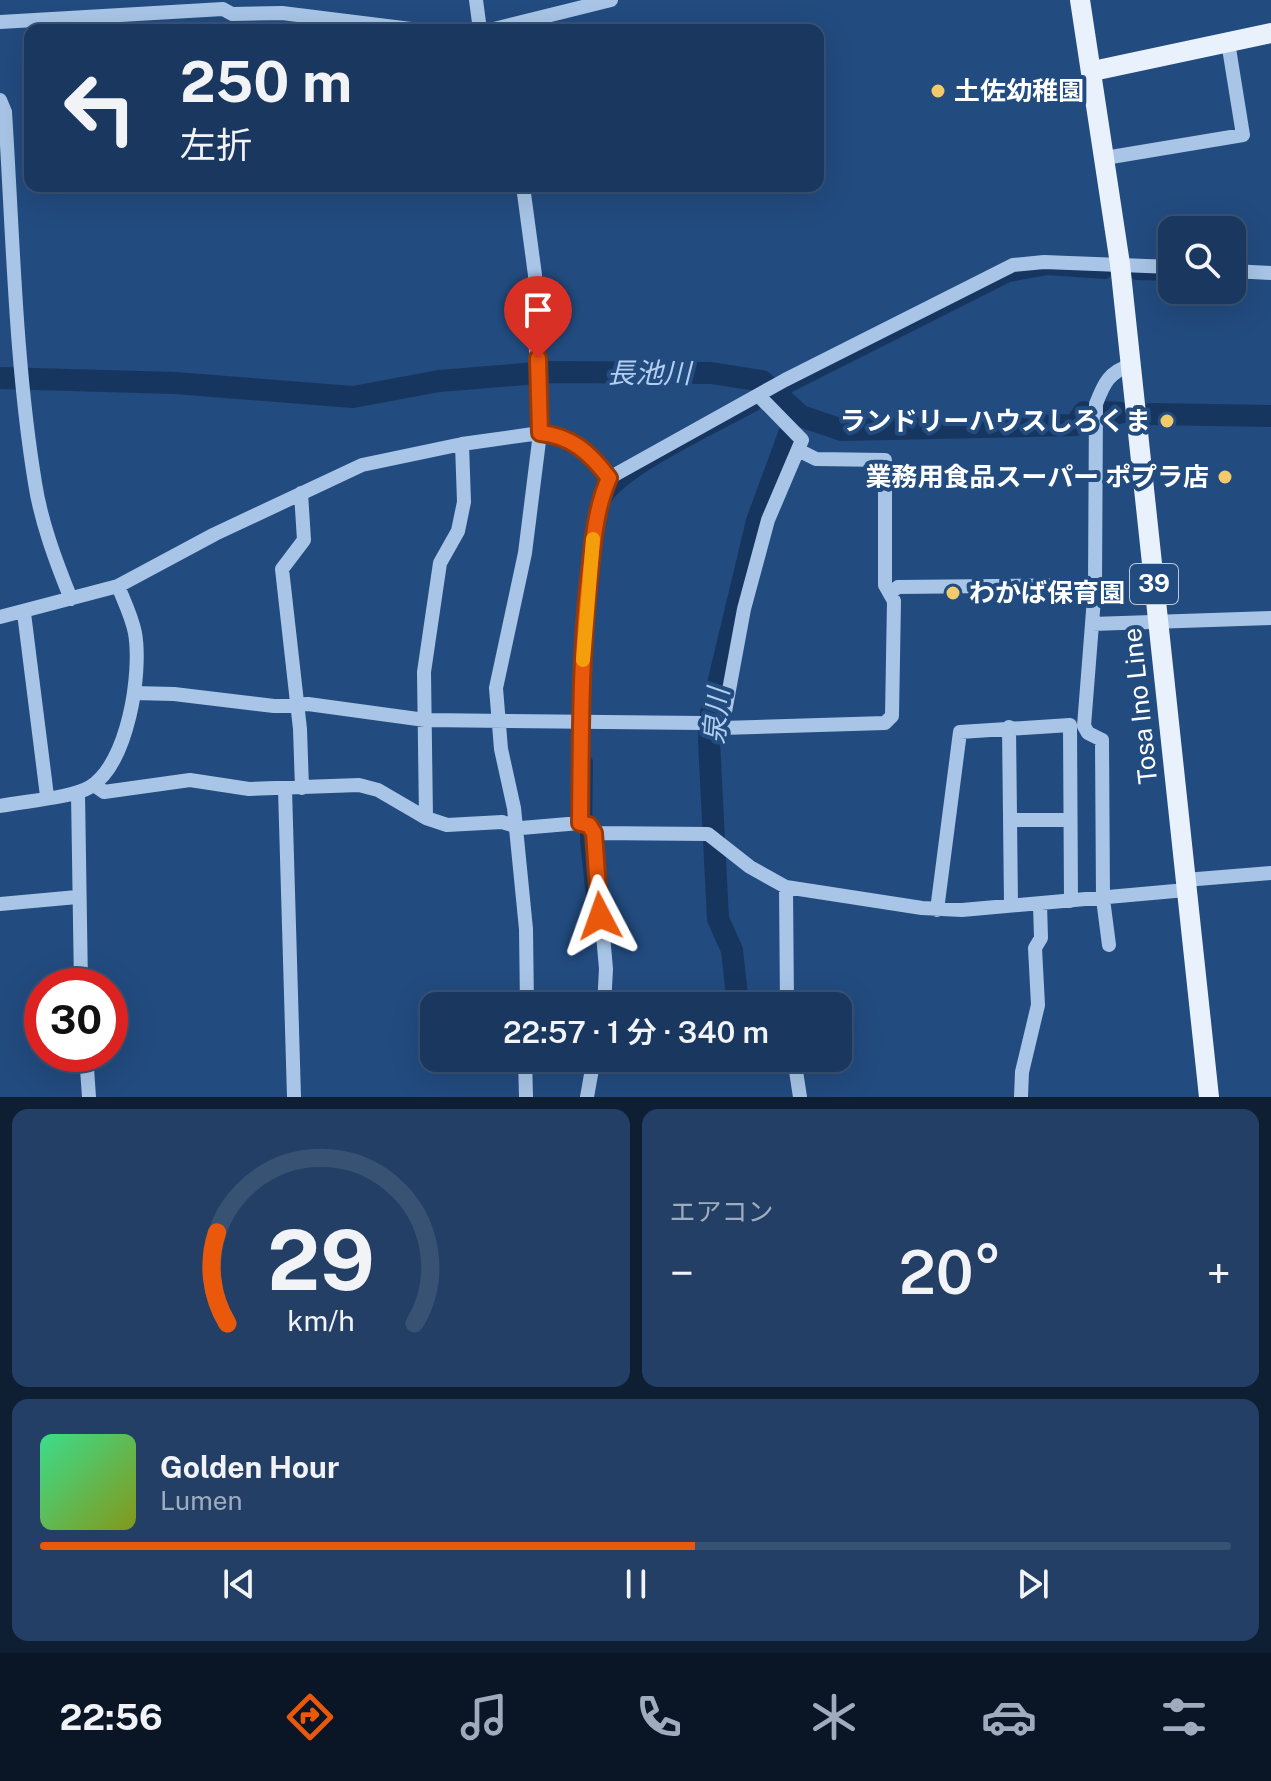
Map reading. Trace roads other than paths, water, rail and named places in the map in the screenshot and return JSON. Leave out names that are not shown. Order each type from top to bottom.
[{"type":"main road","name":"Tosa Ino Line","points":[[1080,0],[1120,264],[1209,1097]]},
{"type":"main road","points":[[1093,71],[1271,33]]},
{"type":"street","points":[[476,0],[479,24]]},
{"type":"street","points":[[514,24],[611,0]]},
{"type":"street","points":[[0,22],[223,9],[232,14],[282,13],[371,24]]},
{"type":"street","points":[[1105,158],[1243,135],[1228,42]]},
{"type":"street","points":[[0,100],[5,112],[24,395],[35,485],[54,555],[71,599]]},
{"type":"street","points":[[524,192],[535,275],[533,324],[540,385],[540,433],[525,553],[497,670],[497,718],[514,808],[526,929],[527,992]]},
{"type":"street","points":[[605,992],[606,969],[587,826],[584,630],[594,526],[599,500],[609,478],[785,380],[1013,265],[1044,262],[1158,266]]},
{"type":"street","points":[[1246,272],[1271,273]]},
{"type":"street","points":[[1071,901],[1070,820],[1077,726],[1095,585],[1096,404],[1105,381],[1115,370],[1131,365]]},
{"type":"street","points":[[713,727],[768,520],[800,451],[799,433],[761,393]]},
{"type":"street","points":[[0,617],[118,586],[362,465],[462,444],[540,433],[560,435],[580,446],[609,478]]},
{"type":"street","points":[[426,818],[424,672],[440,563],[458,531],[464,502],[462,444]]},
{"type":"street","points":[[134,693],[174,694],[274,706],[297,704],[425,720],[497,718],[713,727],[885,723],[892,716],[894,601],[885,585],[885,460],[816,459],[800,451]]},
{"type":"street","points":[[301,493],[304,540],[282,569],[297,704],[302,788]]},
{"type":"street","points":[[890,593],[898,587],[1095,585]]},
{"type":"street","points":[[0,806],[78,793],[94,785],[113,758],[125,732],[134,693],[135,631],[118,586]]},
{"type":"street","points":[[24,613],[47,796]]},
{"type":"street","points":[[1092,624],[1271,618]]},
{"type":"street","points":[[937,910],[960,732],[1009,727],[1077,726],[1102,740],[1103,899],[1109,945]]},
{"type":"street","points":[[1009,727],[1011,905]]},
{"type":"street","points":[[94,785],[104,792],[190,780],[249,789],[359,785],[378,790],[426,818],[447,825],[502,822],[521,828],[587,826],[713,837],[750,867],[786,887],[937,910],[1103,899],[1271,873]]},
{"type":"street","points":[[285,789],[294,1097]]},
{"type":"street","points":[[78,793],[80,968]]},
{"type":"street","points":[[1011,820],[1070,820]]},
{"type":"street","points":[[786,887],[787,992]]},
{"type":"street","points":[[0,904],[77,897]]},
{"type":"street","points":[[1021,1097],[1022,1072],[1038,1005],[1035,948],[1041,938],[1040,904]]},
{"type":"street","points":[[87,1072],[89,1097]]},
{"type":"street","points":[[525,1072],[526,1097]]},
{"type":"street","points":[[587,1097],[591,1072]]},
{"type":"street","points":[[796,1072],[800,1097]]},
{"type":"waterway","points":[[773,395],[1009,276],[1047,269],[1105,273]]},
{"type":"waterway","points":[[1136,274],[1158,275]]},
{"type":"waterway","name":"長池川","points":[[0,378],[175,383],[353,397],[439,381],[550,372],[711,373],[762,381],[801,416],[842,430],[1075,425],[1084,412]]},
{"type":"waterway","points":[[605,501],[614,489],[650,462],[755,405]]},
{"type":"waterway","name":"長池川","points":[[1104,412],[1120,413]]},
{"type":"waterway","name":"長池川","points":[[1151,414],[1271,416]]},
{"type":"waterway","name":"泉川","points":[[736,992],[732,950],[718,919],[709,741],[711,713],[757,521],[789,434]]},
{"type":"waterway","points":[[587,762],[586,841],[595,923]]},
{"type":"place","name":"土佐幼稚園","points":[[938,91]]},
{"type":"place","name":"ランドリーハウスしろくま","points":[[1167,421]]},
{"type":"place","name":"業務用食品スーパー ポプラ店","points":[[1225,477]]},
{"type":"place","name":"わかば保育園","points":[[953,593]]}]
